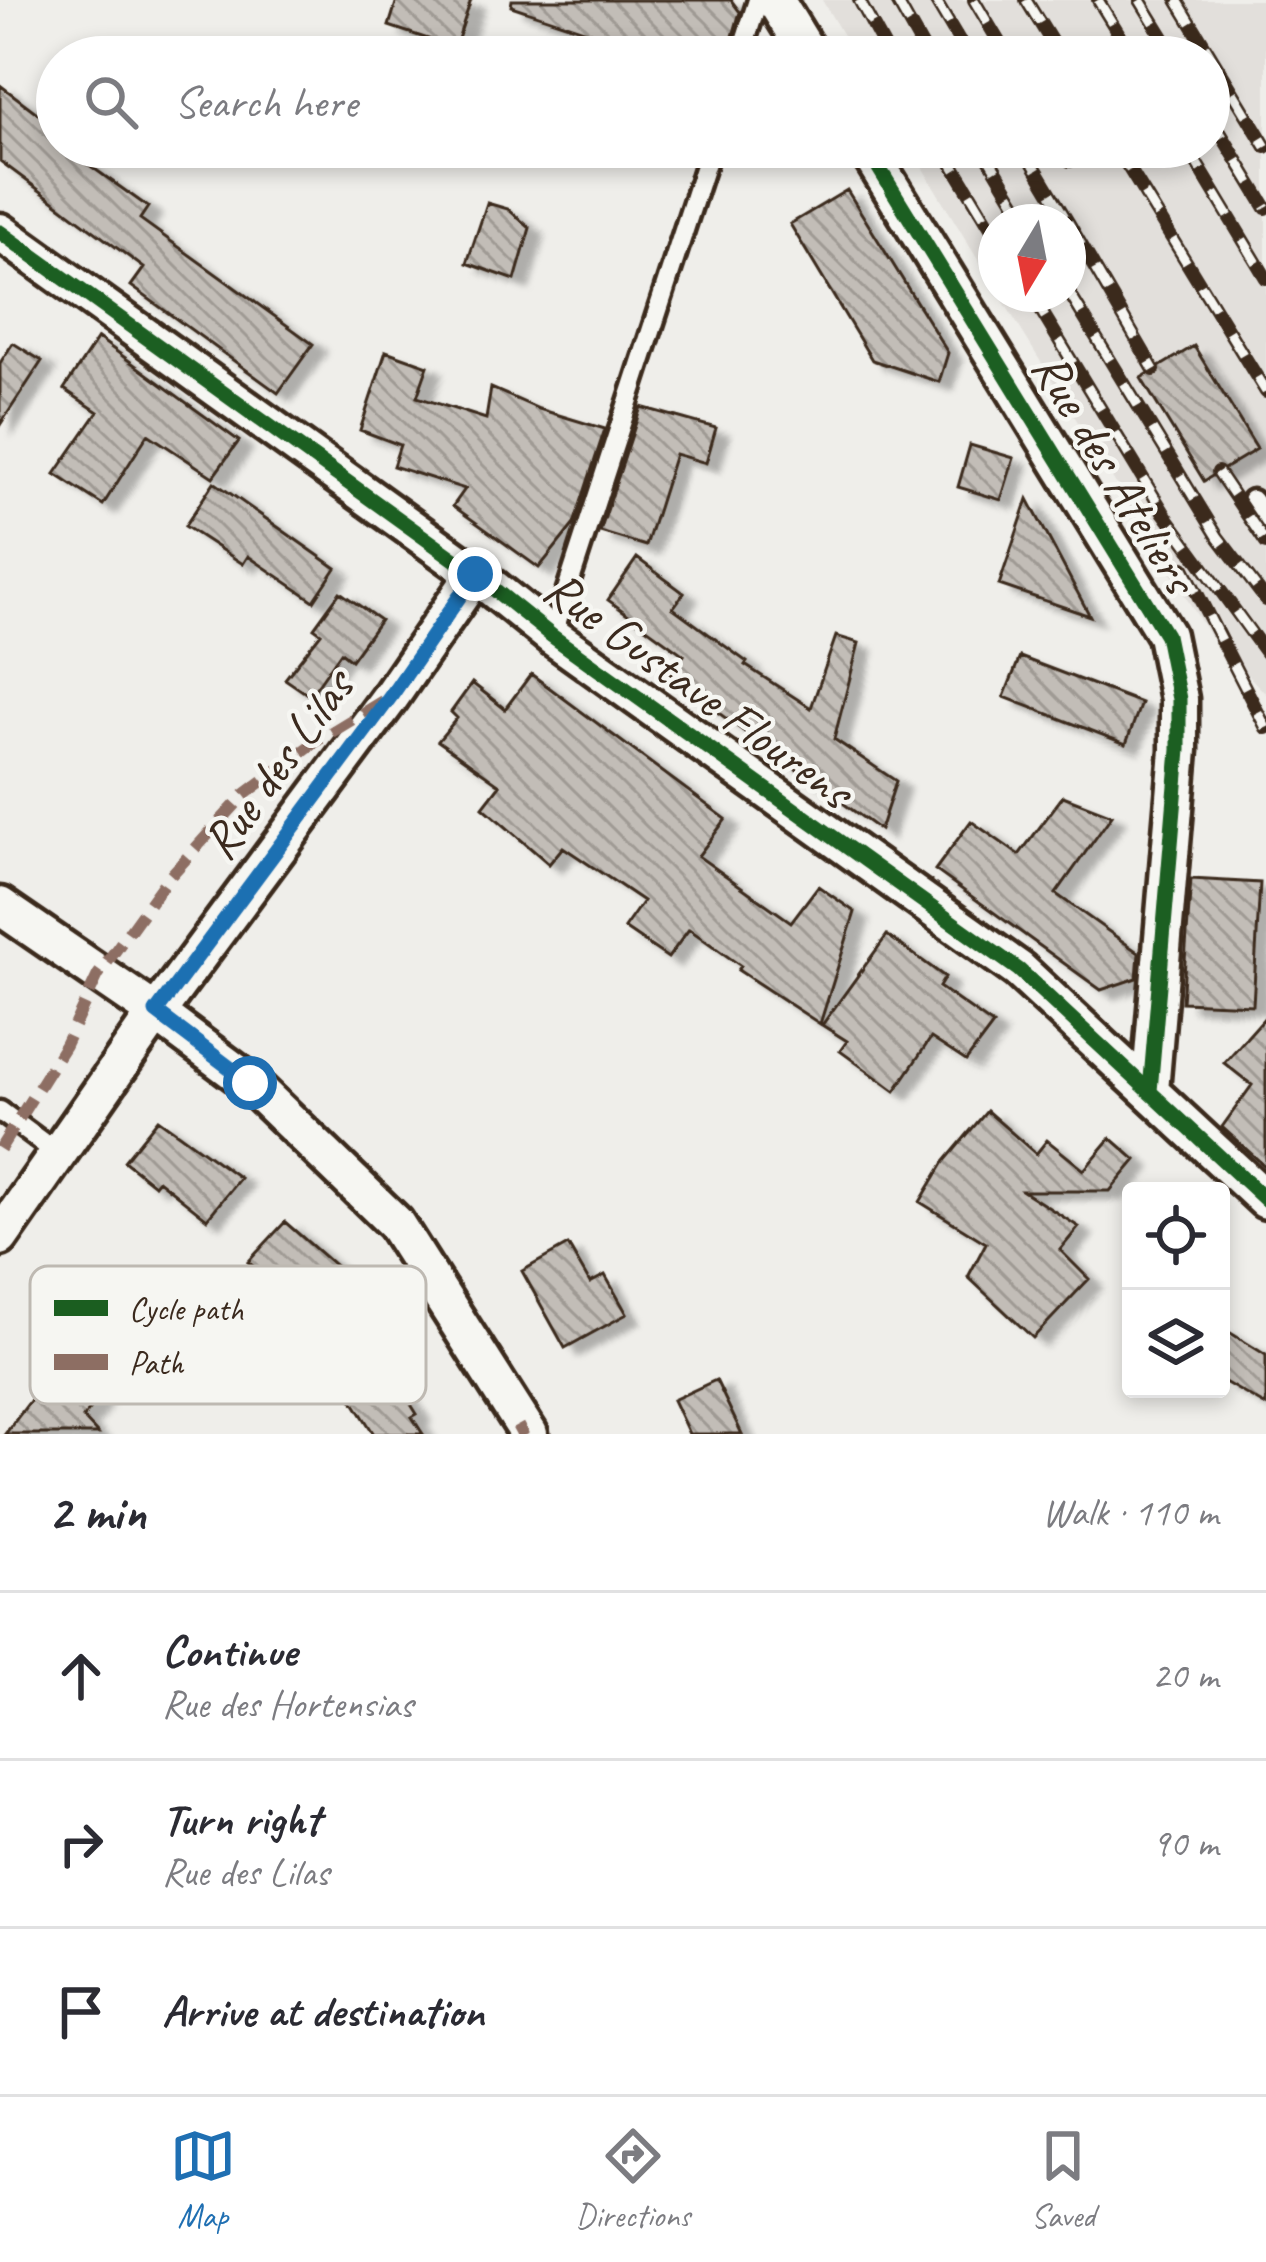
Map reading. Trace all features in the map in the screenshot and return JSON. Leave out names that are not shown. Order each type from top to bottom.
[{"type":"street","points":[[775,0],[797,36]]},
{"type":"street","name":"Rue des Ateliers","points":[[879,168],[1166,635],[1179,700],[1179,750],[1150,1091]]},
{"type":"street","name":"Rue Gustave Flourens","points":[[0,232],[475,574],[552,637],[1019,970],[1266,1200]]},
{"type":"street","name":"Rue des Lilas","points":[[0,1238],[156,1012],[391,696],[475,574]]},
{"type":"street","points":[[0,907],[156,1012],[250,1083],[395,1223],[422,1266]]},
{"type":"street","points":[[426,1272],[529,1434]]},
{"type":"lane","points":[[747,36],[758,0]]},
{"type":"lane","points":[[552,637],[704,168]]},
{"type":"lane","points":[[1252,500],[1266,519]]},
{"type":"lane","points":[[0,1112],[58,1154]]},
{"type":"shaded area","points":[[822,0],[1266,0],[1266,694],[1208,633],[1010,312],[1086,312],[1086,204],[978,204],[978,260],[923,168],[1230,168],[1230,36],[843,36]]},
{"type":"building","points":[[397,0],[471,0],[459,36],[419,36],[389,26]]},
{"type":"building","points":[[512,0],[731,0],[740,12],[733,36],[602,36],[511,6]]},
{"type":"building","points":[[0,85],[36,112],[36,168],[93,168],[148,207],[140,219],[313,344],[278,393],[131,286],[144,268],[0,161]]},
{"type":"building","points":[[847,190],[948,353],[939,382],[872,360],[790,224]]},
{"type":"building","points":[[487,203],[508,209],[530,228],[515,280],[467,263]]},
{"type":"building","points":[[98,338],[239,441],[213,477],[148,434],[103,505],[55,474],[98,412],[64,389]]},
{"type":"building","points":[[13,343],[42,361],[0,425],[0,363]]},
{"type":"building","points":[[1194,346],[1257,449],[1204,481],[1141,378]]},
{"type":"building","points":[[386,351],[428,366],[417,397],[486,419],[491,388],[605,429],[574,524],[539,568],[453,506],[465,489],[393,466],[400,445],[360,430]]},
{"type":"building","points":[[641,407],[716,428],[706,463],[675,454],[646,546],[600,532]]},
{"type":"building","points":[[970,445],[1014,458],[1001,500],[958,487]]},
{"type":"building","points":[[214,482],[336,568],[314,601],[248,556],[243,564],[185,526]]},
{"type":"building","points":[[1028,499],[1090,616],[999,585]]},
{"type":"building","points":[[637,558],[684,593],[673,608],[745,665],[811,708],[836,636],[859,643],[834,739],[896,781],[880,830],[669,677],[684,655],[608,600]]},
{"type":"building","points":[[340,592],[380,620],[351,660],[341,652],[310,696],[285,679],[321,633],[314,628]]},
{"type":"building","points":[[1020,657],[1141,703],[1126,744],[1004,697]]},
{"type":"building","points":[[531,674],[726,819],[698,856],[791,922],[818,886],[855,912],[820,1024],[738,970],[741,966],[689,929],[668,958],[624,928],[643,901],[563,847],[549,864],[483,807],[500,785],[438,741],[457,718],[451,712],[472,683],[505,709]]},
{"type":"building","points":[[1063,796],[1112,815],[1056,894],[1139,953],[1137,978],[1101,990],[935,870],[971,821],[1019,855]]},
{"type":"building","points":[[1191,879],[1260,883],[1253,1005],[1182,1002]]},
{"type":"building","points":[[887,935],[945,977],[939,987],[993,1025],[966,1061],[931,1038],[895,1091],[840,1051],[847,1041],[822,1025]]},
{"type":"building","points":[[1266,1016],[1266,1167],[1222,1127],[1252,1085],[1224,1063]]},
{"type":"building","points":[[987,1111],[1036,1154],[1047,1140],[1084,1170],[1111,1138],[1136,1160],[1110,1191],[1023,1191],[1079,1227],[1060,1250],[1089,1279],[1033,1338],[968,1277],[986,1243],[920,1202],[944,1162]]},
{"type":"building","points":[[158,1119],[240,1178],[207,1219],[158,1180],[154,1185],[124,1161]]},
{"type":"building","points":[[285,1222],[335,1266],[253,1266],[248,1262]]},
{"type":"building","points":[[568,1245],[590,1283],[605,1275],[627,1314],[565,1348],[522,1271]]},
{"type":"building","points":[[1230,1333],[1266,1355],[1266,1406],[1230,1385]]},
{"type":"building","points":[[716,1380],[742,1434],[689,1434],[673,1400]]},
{"type":"building","points":[[30,1401],[94,1404],[83,1418],[98,1434],[5,1434]]},
{"type":"building","points":[[355,1404],[411,1404],[417,1414],[412,1417],[423,1434],[374,1434]]},
{"type":"railway","points":[[859,0],[879,36]]},
{"type":"railway","points":[[896,0],[916,36]]},
{"type":"railway","points":[[935,0],[956,36]]},
{"type":"railway","points":[[974,0],[995,36]]},
{"type":"railway","points":[[1026,0],[1048,36]]},
{"type":"railway","points":[[1098,0],[1120,36]]},
{"type":"railway","points":[[1140,0],[1162,36]]},
{"type":"railway","points":[[1177,0],[1199,36]]},
{"type":"railway","points":[[1230,88],[1266,147]]},
{"type":"railway","points":[[1230,149],[1266,208]]},
{"type":"railway","points":[[955,168],[978,206]]},
{"type":"railway","points":[[995,168],[1016,204]]},
{"type":"railway","points":[[1036,168],[1057,204]]},
{"type":"railway","points":[[1129,168],[1266,392]]},
{"type":"railway","points":[[1200,168],[1266,278]]},
{"type":"railway","points":[[1086,253],[1154,370]]},
{"type":"railway","points":[[1042,312],[1164,513],[1266,653]]},
{"type":"railway","points":[[1081,312],[1218,537],[1266,600]]},
{"type":"railway","points":[[1218,472],[1266,543]]},
{"type":"railway","points":[[1184,568],[1266,728]]},
{"type":"marked path","points":[[0,1149],[65,1045],[98,975],[164,883],[244,795],[315,742],[391,696]]},
{"type":"marked path","points":[[515,1434],[526,1428]]},
{"type":"cycle path","points":[[879,168],[1166,635],[1179,699],[1179,750],[1150,1091]]},
{"type":"cycle path","points":[[0,232],[1019,970],[1266,1200]]},
{"type":"route","points":[[250,1083],[156,1012],[391,696],[475,574]]}]
